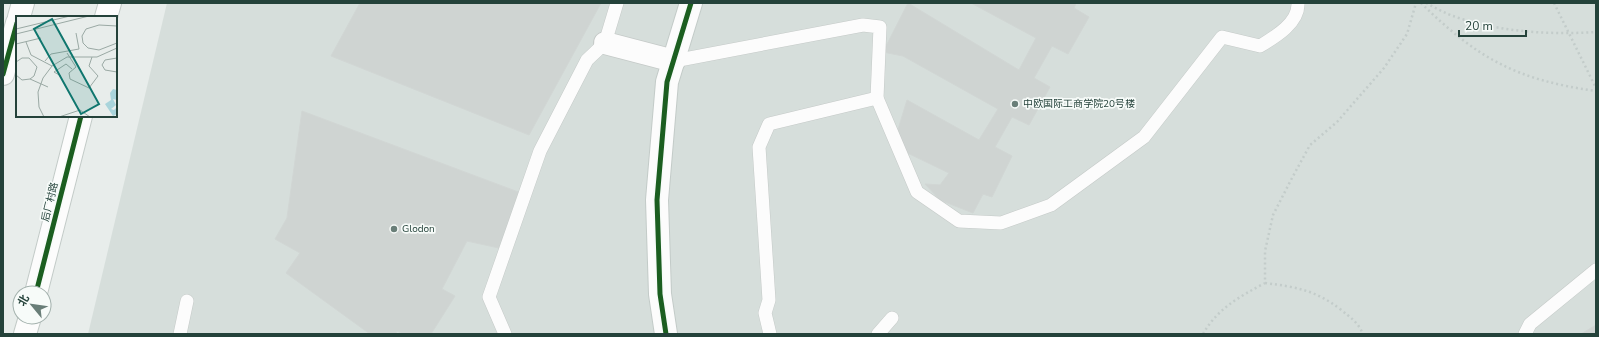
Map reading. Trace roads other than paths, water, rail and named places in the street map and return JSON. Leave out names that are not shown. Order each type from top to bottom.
[{"type":"street","points":[[19,16],[23,3]]},
{"type":"street","points":[[106,16],[110,3]]},
{"type":"street","points":[[666,334],[660,294],[657,200],[667,82],[690,3]]},
{"type":"street","points":[[3,74],[16,27]]},
{"type":"street","points":[[605,44],[674,61]]},
{"type":"street","name":"后厂村路","points":[[38,285],[81,117]]},
{"type":"lane","points":[[505,334],[489,297],[540,151],[587,60],[605,44],[617,3]]},
{"type":"lane","points":[[674,61],[863,25],[880,27],[876,98],[917,192],[959,220],[1000,223],[1051,205],[1144,137],[1222,37],[1260,46],[1276,36],[1291,21],[1298,9],[1298,3]]},
{"type":"lane","points":[[770,334],[764,313],[768,300],[759,147],[769,124],[876,98]]},
{"type":"lane","points":[[1525,334],[1530,324],[1596,270]]},
{"type":"lane","points":[[180,334],[187,301]]},
{"type":"lane","points":[[878,334],[892,318]]},
{"type":"place","name":"中欧国际工商学院20号楼","points":[[1015,104]]},
{"type":"place","name":"Glodon","points":[[394,229]]}]
